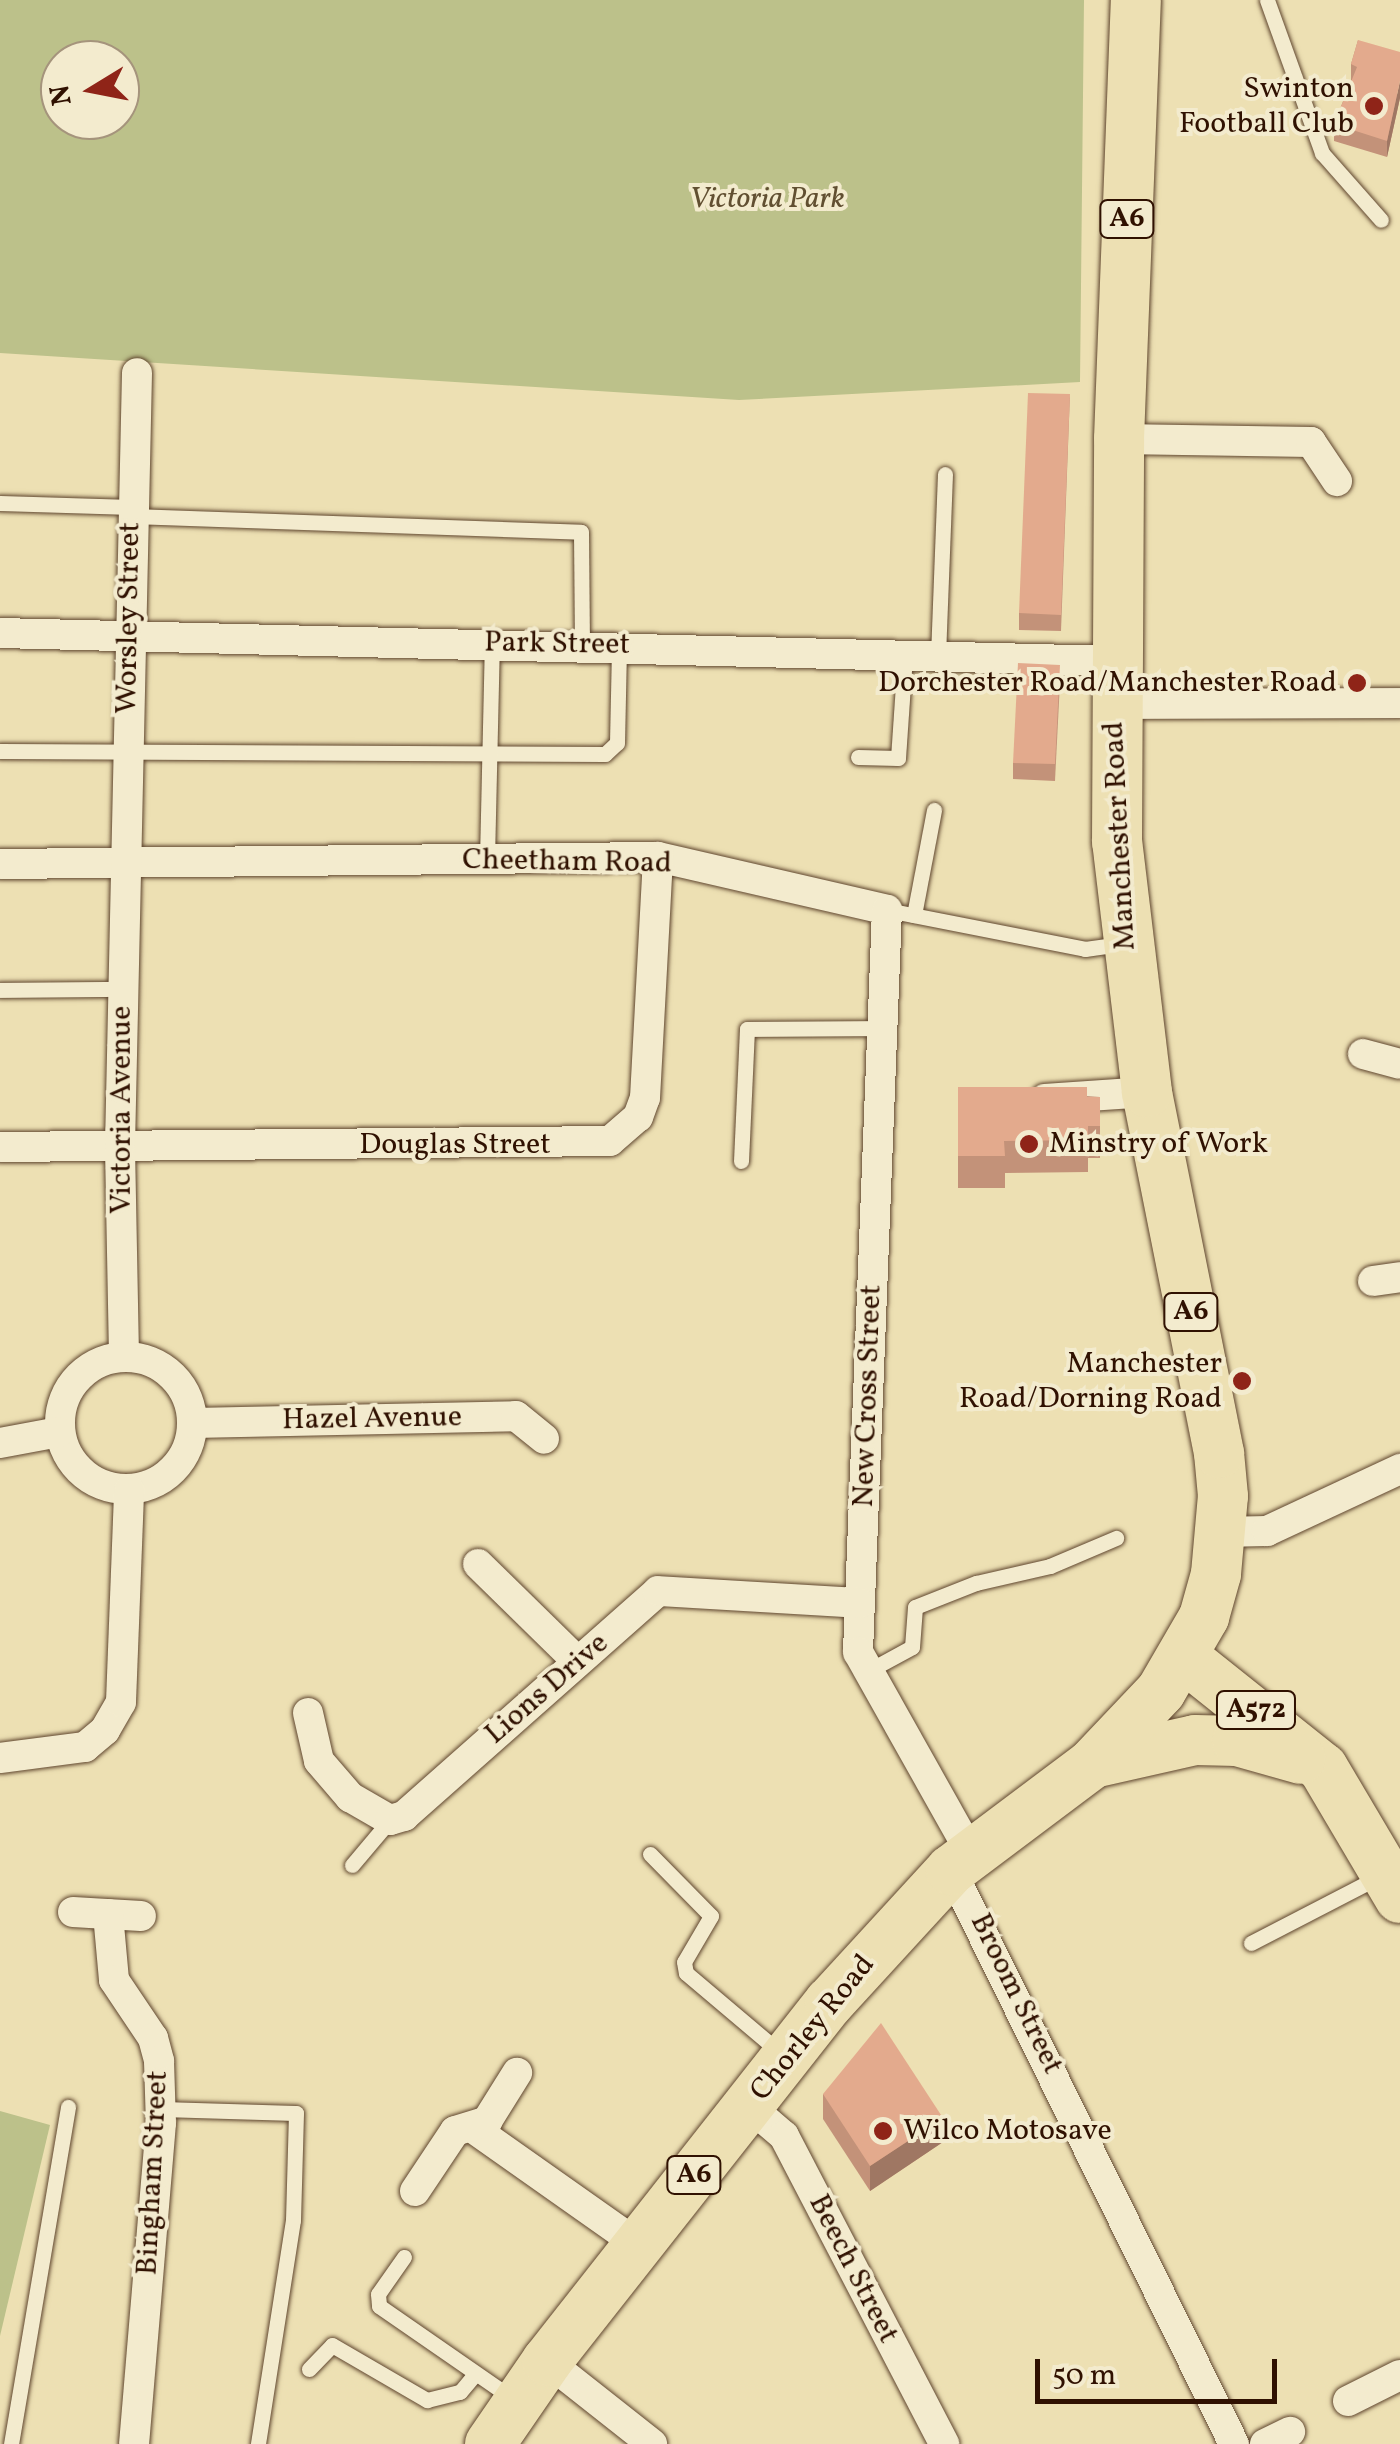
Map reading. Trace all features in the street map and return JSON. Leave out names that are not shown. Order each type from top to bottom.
[{"type":"main road","name":"Manchester Road","points":[[1136,0],[1114,682],[1124,943],[1147,1092],[1219,1453],[1221,1532],[1208,1604],[1185,1658]]},
{"type":"main road","name":"Chorley Road","points":[[490,2444],[548,2361],[786,2057],[962,1862],[1092,1764],[1185,1658]]},
{"type":"main road","name":"A572","points":[[1185,1658],[1323,1768],[1396,1878]]},
{"type":"main road","points":[[1092,1764],[1151,1745],[1214,1740],[1260,1745],[1323,1768]]},
{"type":"street","name":"Worsley Street","points":[[124,863],[137,373]]},
{"type":"street","points":[[1119,439],[1311,442],[1338,482]]},
{"type":"street","name":"Park Street","points":[[0,633],[905,654],[1114,682],[1400,704]]},
{"type":"street","name":"Cheetham Road","points":[[0,864],[658,857],[900,913]]},
{"type":"street","name":"Douglas Street","points":[[0,1148],[610,1141],[627,1130],[645,1098],[658,857]]},
{"type":"street","name":"Victoria Avenue","points":[[124,863],[120,1146],[124,1356]]},
{"type":"street","name":"New Cross Street","points":[[900,913],[882,1028],[858,1652],[962,1862]]},
{"type":"street","points":[[1363,1054],[1400,1064]]},
{"type":"street","points":[[1011,1101],[1147,1092]]},
{"type":"street","points":[[124,1356],[164,1368],[179,1383],[193,1423],[181,1462],[149,1486],[129,1490],[90,1480],[65,1451],[60,1432],[68,1389],[83,1372],[124,1356]]},
{"type":"street","name":"Hazel Avenue","points":[[193,1423],[516,1416],[544,1438]]},
{"type":"street","points":[[0,1443],[60,1432]]},
{"type":"street","points":[[1221,1532],[1267,1531],[1400,1469]]},
{"type":"street","points":[[0,1758],[85,1747],[114,1716],[127,1672],[129,1490]]},
{"type":"street","points":[[478,1564],[577,1661]]},
{"type":"street","name":"Lions Drive","points":[[390,1820],[404,1816],[658,1591],[860,1603]]},
{"type":"street","points":[[308,1713],[320,1761],[350,1797],[390,1820]]},
{"type":"street","name":"Broom Street","points":[[962,1862],[1234,2444]]},
{"type":"street","points":[[73,1912],[141,1916]]},
{"type":"street","name":"Bingham Street","points":[[108,1914],[107,1955],[114,1980],[153,2038],[161,2108],[134,2444]]},
{"type":"street","points":[[415,2190],[454,2131],[487,2122],[518,2073]]},
{"type":"street","name":"Beech Street","points":[[749,2106],[784,2136],[944,2444]]},
{"type":"street","points":[[473,2128],[640,2245]]},
{"type":"street","points":[[548,2361],[652,2444]]},
{"type":"street","points":[[1348,2401],[1400,2375]]},
{"type":"lane","points":[[1267,0],[1322,153],[1381,220]]},
{"type":"lane","points":[[938,656],[945,474]]},
{"type":"lane","points":[[0,504],[582,532],[582,644]]},
{"type":"lane","points":[[487,859],[492,642]]},
{"type":"lane","points":[[0,752],[615,751],[619,645]]},
{"type":"lane","points":[[858,757],[898,758],[905,654]]},
{"type":"lane","points":[[900,913],[934,810]]},
{"type":"lane","name":"Cheetham Road","points":[[900,913],[1085,949],[1124,943]]},
{"type":"lane","points":[[0,990],[123,989]]},
{"type":"lane","points":[[741,1160],[747,1029],[882,1028]]},
{"type":"lane","points":[[868,1671],[912,1647],[916,1607],[976,1583],[1050,1566],[1116,1538]]},
{"type":"lane","points":[[352,1865],[390,1820]]},
{"type":"lane","points":[[650,1854],[711,1916],[687,1957],[686,1973],[786,2057]]},
{"type":"lane","points":[[1252,1943],[1396,1878]]},
{"type":"lane","points":[[10,2444],[68,2107]]},
{"type":"lane","points":[[161,2108],[296,2113],[293,2220],[258,2444]]},
{"type":"lane","points":[[404,2257],[378,2294],[380,2306],[518,2402]]},
{"type":"lane","points":[[309,2369],[332,2346],[426,2400],[460,2392],[475,2374]]},
{"type":"green space","name":"Victoria Park","points":[[0,0],[1084,0],[1080,382],[739,400],[0,353]]},
{"type":"green space","points":[[0,2111],[50,2125],[0,2336]]},
{"type":"building","name":"Swinton Football Club","points":[[1358,40],[1400,52],[1400,81],[1387,141],[1334,124],[1357,67],[1351,64]]},
{"type":"building","points":[[1028,393],[1070,394],[1061,615],[1019,613]]},
{"type":"building","points":[[1018,663],[1060,665],[1055,764],[1013,763]]},
{"type":"building","points":[[958,1087],[1087,1087],[1087,1097],[1100,1097],[1100,1126],[1088,1126],[1088,1140],[1004,1141],[1005,1156],[958,1156]]},
{"type":"building","name":"Wilco Motosave","points":[[881,2023],[943,2118],[870,2166],[823,2094]]},
{"type":"place","name":"Swinton Football Club","points":[[1374,106]]},
{"type":"place","name":"Dorchester Road/Manchester Road","points":[[1357,683]]},
{"type":"place","name":"Minstry of Work","points":[[1029,1144]]},
{"type":"place","name":"Manchester Road/Dorning Road","points":[[1242,1381]]},
{"type":"place","name":"Wilco Motosave","points":[[883,2131]]}]
